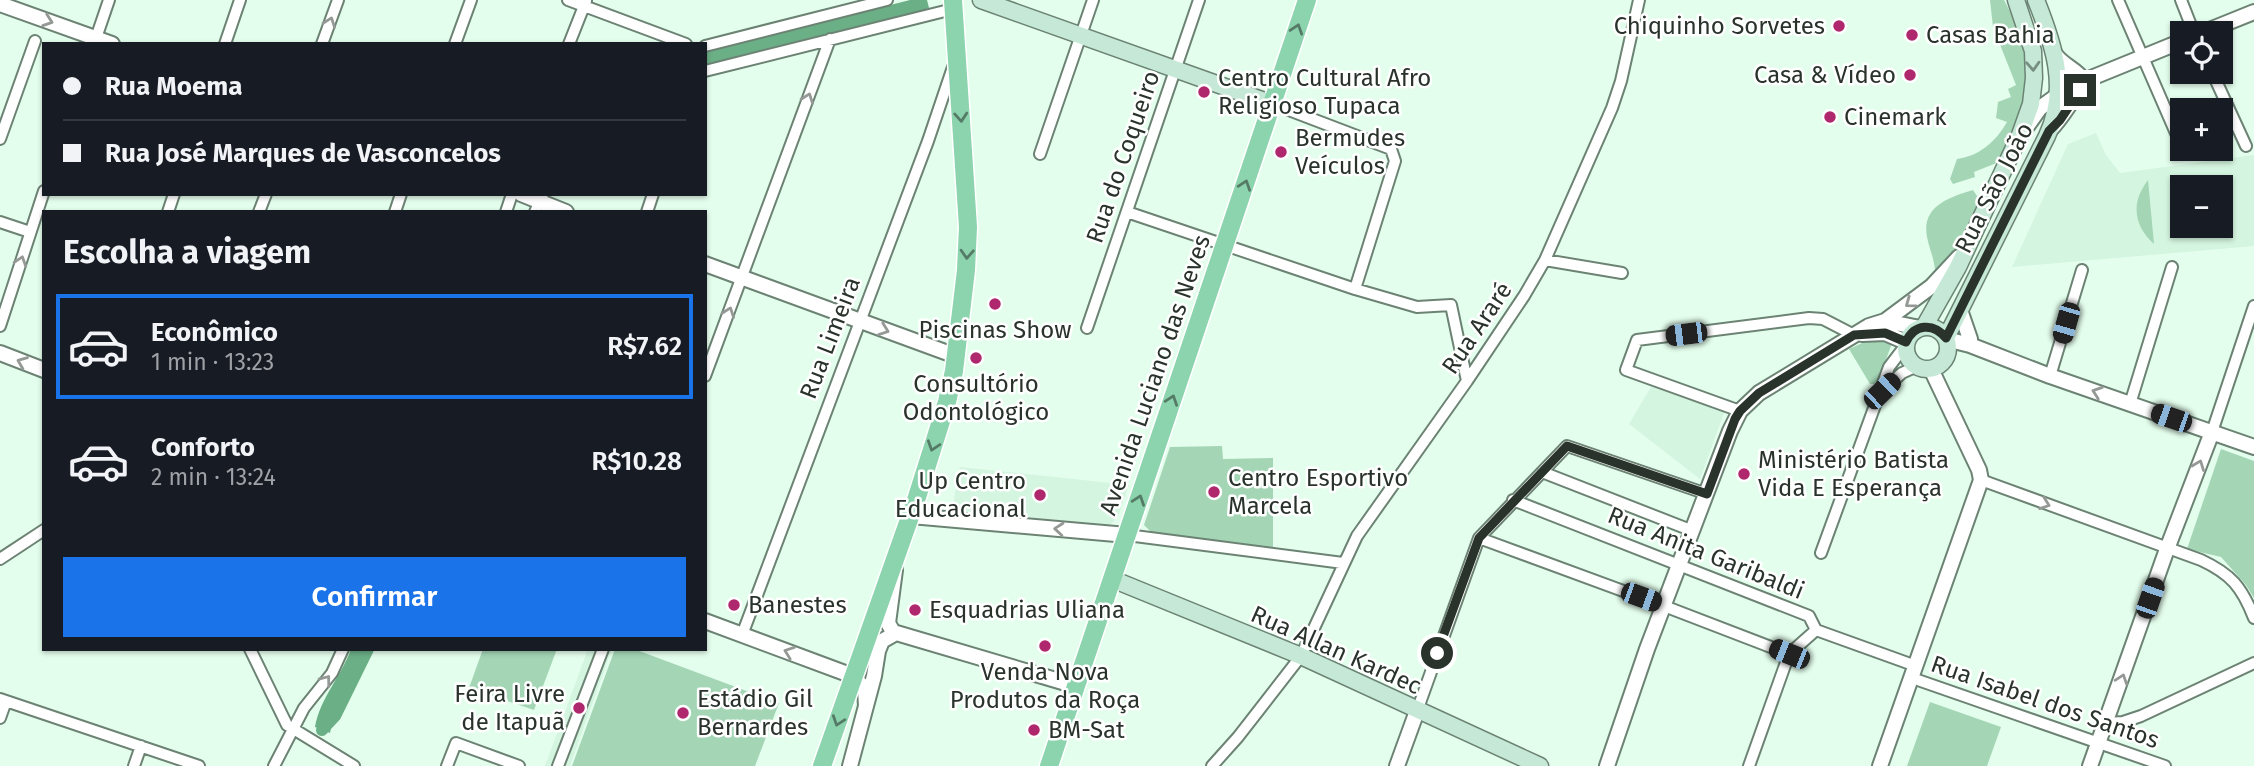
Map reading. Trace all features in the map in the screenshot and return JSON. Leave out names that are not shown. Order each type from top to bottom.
[{"type":"main road","points":[[982,0],[1273,104]]},
{"type":"main road","name":"Avenida Luciano das Neves","points":[[1049,766],[1307,0]]},
{"type":"main road","name":"Rua São João","points":[[1922,327],[1967,248],[2020,135],[2031,104],[2034,66],[2029,36],[2016,0]]},
{"type":"main road","points":[[2036,0],[2054,53],[2059,95]]},
{"type":"main road","points":[[822,766],[911,516],[947,402],[956,356],[968,234],[953,4]]},
{"type":"main road","name":"Rua São João","points":[[1946,338],[2049,131],[2059,95]]},
{"type":"main road","points":[[1922,327],[1937,329],[1946,338],[1947,355],[1939,366],[1923,368],[1908,358],[1906,344],[1910,335],[1922,327]]},
{"type":"main road","name":"Rua Allan Kardec","points":[[1112,579],[1301,656],[1540,766]]},
{"type":"street","points":[[0,4],[95,41],[109,0]]},
{"type":"street","points":[[226,42],[240,0]]},
{"type":"street","points":[[323,42],[338,0]]},
{"type":"street","points":[[456,42],[471,0]]},
{"type":"street","points":[[568,0],[585,3],[681,42]]},
{"type":"street","points":[[707,46],[887,0]]},
{"type":"street","points":[[1040,154],[1093,0]]},
{"type":"street","name":"Rua do Coqueiro","points":[[1087,328],[1199,0]]},
{"type":"street","name":"Rua Araré","points":[[1212,766],[1301,656],[1342,563],[1357,536],[1467,381],[1545,260],[1612,108],[1621,81],[1639,0]]},
{"type":"street","points":[[2118,0],[2170,121]]},
{"type":"street","points":[[2181,0],[2189,21]]},
{"type":"street","points":[[570,42],[585,3]]},
{"type":"street","points":[[707,70],[953,4]]},
{"type":"street","points":[[2232,21],[2254,12]]},
{"type":"street","points":[[707,371],[830,39]]},
{"type":"street","points":[[0,139],[35,41]]},
{"type":"street","points":[[2020,135],[2040,108],[2069,87],[2170,46]]},
{"type":"street","points":[[2054,53],[2063,64],[2089,79]]},
{"type":"street","name":"Rua Limeira","points":[[742,635],[928,141],[957,57]]},
{"type":"street","points":[[2049,131],[2089,79]]},
{"type":"street","points":[[2217,84],[2246,146]]},
{"type":"street","points":[[1273,104],[1391,149],[1395,161],[1355,289]]},
{"type":"street","points":[[0,326],[42,196]]},
{"type":"street","points":[[534,200],[561,210]]},
{"type":"street","points":[[1127,212],[1355,289],[1417,307],[1451,305],[1467,381]]},
{"type":"street","points":[[0,222],[30,232]]},
{"type":"street","points":[[1607,766],[1692,531],[1740,411],[1759,393],[1869,326],[1885,321],[1932,286],[1967,248]]},
{"type":"street","points":[[1545,260],[1622,273]]},
{"type":"street","points":[[707,265],[956,356]]},
{"type":"street","points":[[2130,404],[2172,267]]},
{"type":"street","points":[[2050,376],[2082,270]]},
{"type":"street","points":[[1961,310],[1970,345]]},
{"type":"street","points":[[2090,766],[2253,314]]},
{"type":"street","points":[[1740,411],[1626,370],[1637,341],[1809,318],[1823,319],[1854,335],[1885,333],[1906,344],[1889,367],[1821,553]]},
{"type":"street","points":[[1885,321],[1922,327]]},
{"type":"street","points":[[1946,338],[2254,447]]},
{"type":"street","points":[[0,353],[42,369]]},
{"type":"street","points":[[1880,766],[1981,480],[1979,470],[1923,368],[1902,373],[1882,391]]},
{"type":"street","points":[[1397,766],[1479,538],[1567,446],[1707,494]]},
{"type":"street","points":[[1542,472],[1692,531]]},
{"type":"street","points":[[1981,480],[2222,570],[2237,585],[2254,618]]},
{"type":"street","name":"Rua Anita Garibaldi","points":[[1513,500],[1809,616],[1816,630],[1914,672]]},
{"type":"street","points":[[911,516],[1127,535],[1342,563]]},
{"type":"street","points":[[0,559],[42,531]]},
{"type":"street","points":[[1479,538],[1789,654]]},
{"type":"street","points":[[894,562],[888,623],[891,631],[1076,687]]},
{"type":"street","points":[[707,622],[853,676],[865,689],[866,706]]},
{"type":"street","points":[[1749,766],[1789,654],[1816,630]]},
{"type":"street","points":[[850,766],[880,646],[887,637],[896,633]]},
{"type":"street","points":[[251,651],[283,719],[293,730],[354,766]]},
{"type":"street","points":[[274,766],[304,708],[332,673],[342,651]]},
{"type":"street","points":[[558,766],[602,651]]},
{"type":"street","points":[[2107,723],[2123,722],[2141,716],[2254,663]]},
{"type":"street","name":"Rua Isabel dos Santos","points":[[1914,672],[2165,766]]},
{"type":"street","points":[[0,718],[3,700],[199,766]]},
{"type":"street","points":[[447,766],[456,743],[519,766]]},
{"type":"street","points":[[134,766],[141,746]]},
{"type":"shaded area","points":[[910,0],[927,0],[929,8],[707,65],[707,51]]},
{"type":"shaded area","points":[[1990,0],[2004,0],[2022,42],[2027,71],[2025,101],[2019,123],[1999,162],[1974,172],[1975,177],[1953,184],[1950,179],[1957,159],[1980,151],[2003,129],[2007,122],[1996,118],[1998,102],[2011,97],[2008,89],[2016,85],[1993,27]]},
{"type":"shaded area","points":[[2096,133],[2106,155],[2120,173],[2209,161],[2233,161],[2233,158],[2254,155],[2254,246],[2012,267],[2068,144]]},
{"type":"shaded area","points":[[2148,180],[2154,244],[2142,229],[2137,213],[2139,197]]},
{"type":"shaded area","points":[[1973,190],[1977,196],[1982,193],[1978,212],[1958,247],[1935,270],[1927,237],[1928,218],[1939,204]]},
{"type":"shaded area","points":[[1881,337],[1891,343],[1891,346],[1877,384],[1870,384],[1849,349]]},
{"type":"shaded area","points":[[1651,387],[1725,410],[1700,479],[1629,424]]},
{"type":"shaded area","name":"Centro Esportivo Marcela","points":[[1222,446],[1223,459],[1273,458],[1273,550],[1152,533],[1144,525],[1170,447]]},
{"type":"shaded area","points":[[2221,449],[2254,461],[2254,598],[2221,557],[2187,549]]},
{"type":"shaded area","name":"Up Centro Educacional","points":[[960,467],[1129,485],[1118,517],[1110,525],[952,510]]},
{"type":"shaded area","points":[[350,651],[368,651],[354,683],[340,698],[330,733],[315,727],[326,697]]},
{"type":"shaded area","points":[[482,651],[556,651],[534,710],[469,688]]},
{"type":"shaded area","name":"Feira Livre de Itapuã","points":[[587,651],[611,651],[570,766],[545,766]]},
{"type":"shaded area","name":"Estádio Gil Bernardes","points":[[614,651],[639,651],[779,703],[755,766],[572,766]]},
{"type":"shaded area","points":[[1930,702],[2001,727],[1987,766],[1907,766]]},
{"type":"waterway","points":[[322,730],[335,716],[367,651]]},
{"type":"place","name":"Chiquinho Sorvetes","points":[[1839,26]]},
{"type":"place","name":"Casas Bahia","points":[[1912,35]]},
{"type":"place","name":"Casa & Vídeo","points":[[1910,75]]},
{"type":"place","name":"Centro Cultural Afro Religioso Tupaca","points":[[1204,92]]},
{"type":"place","name":"Cinemark","points":[[1830,117]]},
{"type":"place","name":"Bermudes Veículos","points":[[1281,152]]},
{"type":"place","name":"Piscinas Show","points":[[995,304]]},
{"type":"place","name":"Consultório Odontológico","points":[[976,358]]},
{"type":"place","name":"Ministério Batista Vida E Esperança","points":[[1744,474]]},
{"type":"place","name":"Centro Esportivo Marcela","points":[[1214,492]]},
{"type":"place","name":"Up Centro Educacional","points":[[1040,495]]},
{"type":"place","name":"Banestes","points":[[734,605]]},
{"type":"place","name":"Esquadrias Uliana","points":[[915,610]]},
{"type":"place","name":"Venda Nova Produtos da Roça","points":[[1045,646]]},
{"type":"place","name":"Feira Livre de Itapuã","points":[[579,708]]},
{"type":"place","name":"Estádio Gil Bernardes","points":[[683,713]]},
{"type":"place","name":"BM-Sat","points":[[1034,730]]},
{"type":"route","points":[[1437,653],[1479,538],[1567,446],[1707,494],[1735,419],[1759,393],[1854,335],[1885,333],[1906,342],[1916,330],[1928,327],[1937,329],[1946,338],[2049,131],[2060,120],[2080,90]]}]
